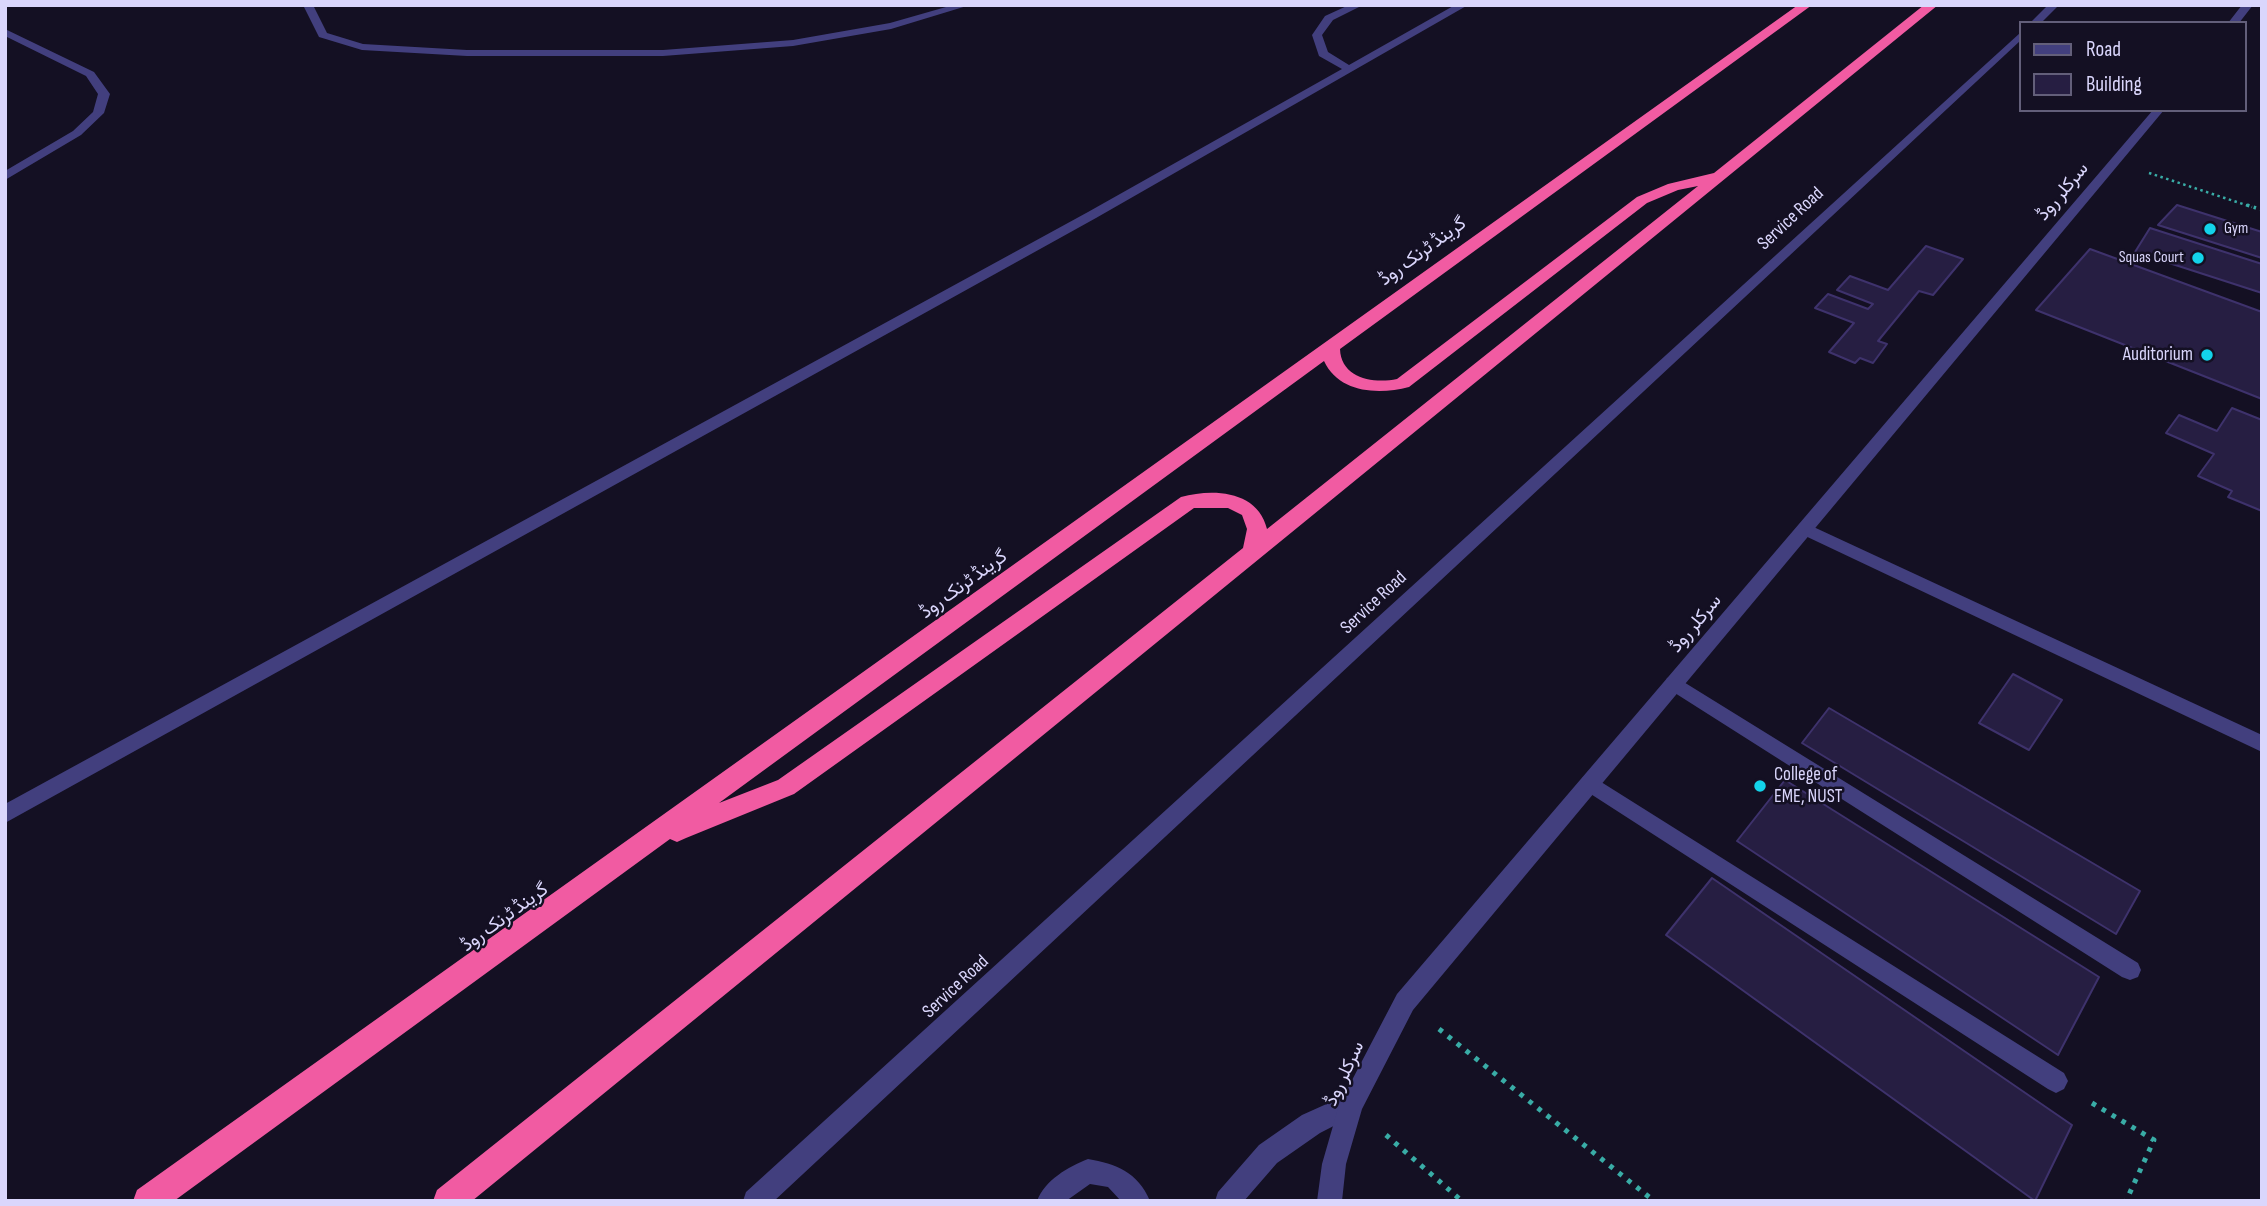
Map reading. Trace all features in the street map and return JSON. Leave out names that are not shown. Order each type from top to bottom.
[{"type":"highway","name":"گرینڈ ٹرنک روڈ","points":[[148,1201],[1806,5]]},
{"type":"highway","points":[[448,1201],[1932,5]]},
{"type":"highway","points":[[1331,346],[1329,356],[1334,366],[1357,382],[1379,388],[1403,383],[1642,200],[1673,187],[1724,174]]},
{"type":"highway","points":[[652,840],[786,787],[1188,502],[1205,498],[1223,499],[1241,506],[1254,516],[1257,530],[1251,556]]},
{"type":"street","points":[[308,5],[323,34],[362,47],[467,53],[663,53],[793,43],[891,26],[965,5]]},
{"type":"street","points":[[1349,69],[1323,54],[1317,35],[1329,18],[1358,5]]},
{"type":"street","points":[[5,814],[1079,222],[1463,5]]},
{"type":"street","points":[[2037,21],[2054,5]]},
{"type":"street","points":[[2235,21],[2248,5]]},
{"type":"street","points":[[5,32],[90,74],[104,94],[98,113],[77,133],[5,176]]},
{"type":"street","name":"Service Road","points":[[755,1201],[2018,38]]},
{"type":"street","name":"سرکلر روڈ","points":[[1329,1201],[1334,1164],[1351,1105],[1405,1002],[2157,112]]},
{"type":"street","points":[[1805,530],[2262,744]]},
{"type":"street","points":[[1674,683],[2130,970]]},
{"type":"street","points":[[1590,783],[2056,1081]]},
{"type":"street","points":[[1227,1201],[1268,1154],[1311,1124],[1351,1105]]},
{"type":"street","points":[[1049,1201],[1063,1186],[1088,1171],[1114,1176],[1138,1201]]},
{"type":"path","points":[[2115,162],[2262,209]]},
{"type":"path","points":[[1405,1002],[1654,1201]]},
{"type":"path","points":[[2056,1081],[2154,1140],[2126,1201]]},
{"type":"path","points":[[1351,1105],[1462,1201]]},
{"type":"building","name":"Gym","points":[[2177,205],[2262,232],[2262,258],[2158,225]]},
{"type":"building","name":"Squas Court","points":[[2150,228],[2262,264],[2262,293],[2135,252]]},
{"type":"building","points":[[1926,246],[1963,259],[1933,295],[1919,291],[1878,341],[1887,344],[1873,363],[1860,358],[1855,363],[1829,352],[1854,323],[1815,308],[1828,294],[1868,309],[1873,304],[1837,290],[1850,276],[1888,290]]},
{"type":"building","name":"Auditorium","points":[[2090,249],[2262,312],[2262,399],[2036,310]]},
{"type":"building","points":[[2232,408],[2262,420],[2262,511],[2228,497],[2232,491],[2198,476],[2214,454],[2166,433],[2179,415],[2217,431]]},
{"type":"building","points":[[2013,674],[2062,700],[2029,750],[1979,723]]},
{"type":"building","points":[[1829,708],[2140,891],[2116,934],[1802,743]]},
{"type":"building","points":[[1785,780],[2099,977],[2058,1055],[1737,841]]},
{"type":"building","points":[[1712,878],[2072,1125],[2035,1201],[1666,935]]},
{"type":"place","name":"Gym","points":[[2210,229]]},
{"type":"place","name":"Squas Court","points":[[2198,258]]},
{"type":"place","name":"Auditorium","points":[[2207,355]]},
{"type":"place","name":"College of EME, NUST","points":[[1760,786]]}]
